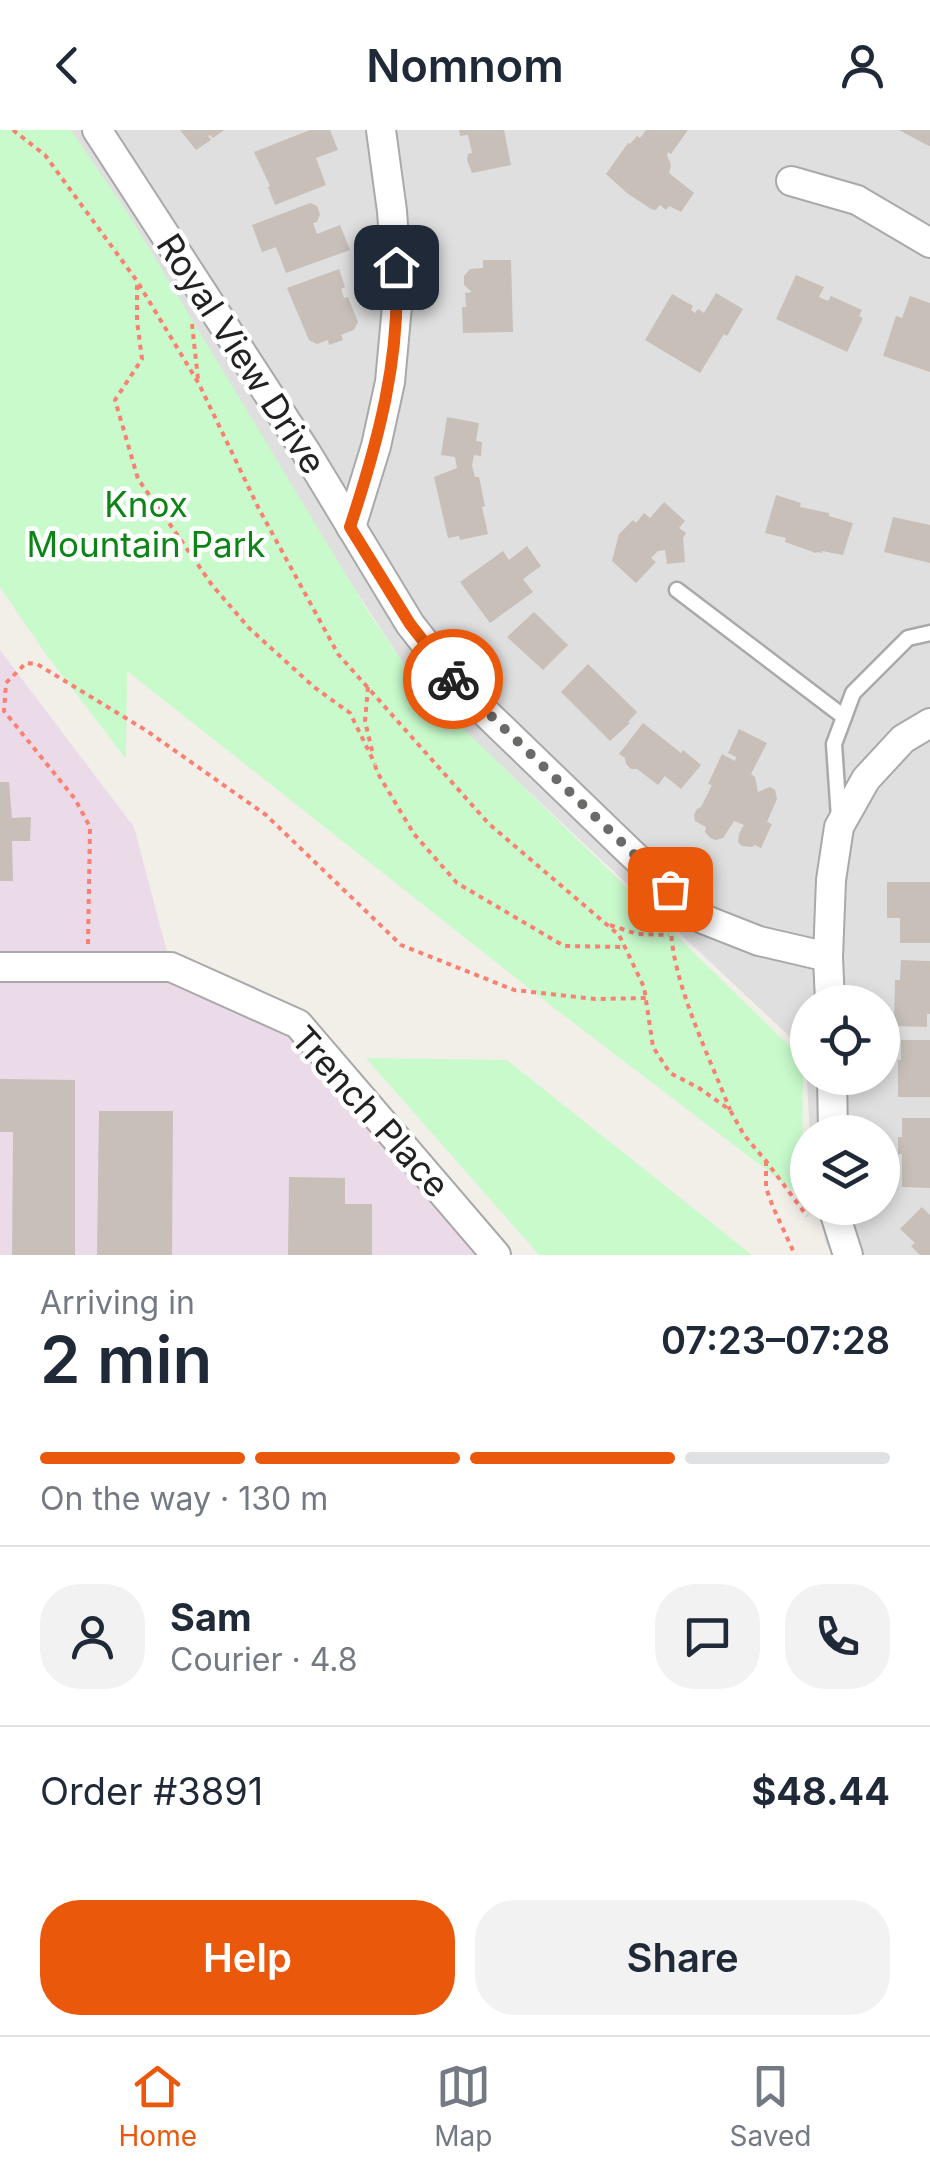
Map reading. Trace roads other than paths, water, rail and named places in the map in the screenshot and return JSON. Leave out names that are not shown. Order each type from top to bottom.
[{"type":"street","name":"Royal View Drive","points":[[97,130],[306,452],[410,624],[460,688],[703,919],[759,941],[828,957]]},
{"type":"street","points":[[350,527],[376,446],[390,382],[398,295],[381,130]]},
{"type":"street","points":[[791,182],[857,200],[930,243]]},
{"type":"street","points":[[829,985],[831,880],[839,826],[866,778],[903,739],[930,722]]},
{"type":"street","name":"Trench Place","points":[[0,967],[171,967],[298,1024],[496,1255]]},
{"type":"street","points":[[829,1225],[848,1255]]},
{"type":"lane","points":[[676,590],[844,717]]},
{"type":"lane","points":[[839,826],[834,744],[852,694],[908,638],[930,633]]},
{"type":"park label","name":"Knox Mountain Park","points":[[146,525]]}]
